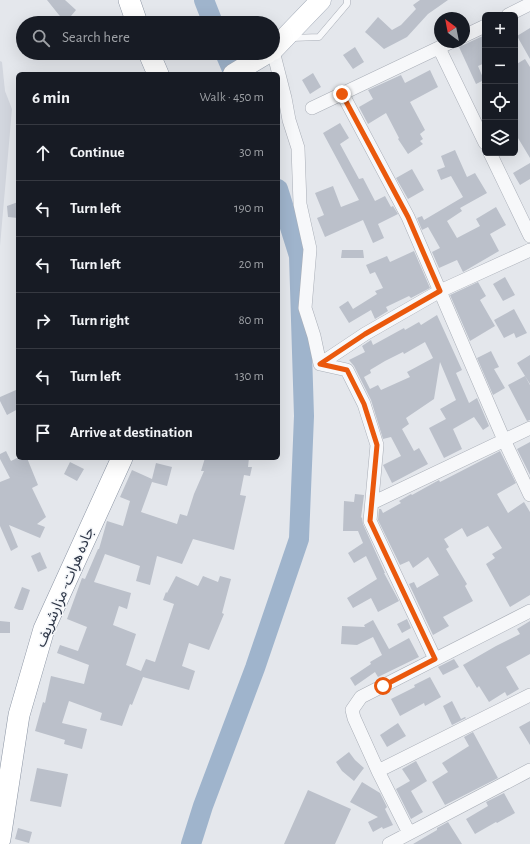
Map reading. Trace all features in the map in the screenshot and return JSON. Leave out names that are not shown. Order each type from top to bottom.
[{"type":"highway","points":[[129,0],[135,16]]},
{"type":"highway","points":[[152,60],[157,72]]},
{"type":"highway","name":"جاده هرات- مزارشریف","points":[[0,839],[19,715],[44,629],[121,460]]},
{"type":"main road","points":[[280,44],[321,0]]},
{"type":"main road","points":[[236,72],[256,60]]},
{"type":"street","points":[[514,12],[530,4]]},
{"type":"street","points":[[470,33],[482,27]]},
{"type":"street","points":[[312,108],[439,48],[482,137]]},
{"type":"street","points":[[279,60],[284,98],[298,148],[300,204],[310,248],[305,308],[314,336],[320,364]]},
{"type":"street","points":[[342,94],[408,217],[504,440],[530,496]]},
{"type":"street","points":[[491,156],[530,236]]},
{"type":"street","points":[[320,364],[365,334],[440,291],[530,250]]},
{"type":"street","points":[[320,364],[347,370],[364,404],[377,445],[370,521],[435,659]]},
{"type":"street","points":[[372,503],[530,428]]},
{"type":"street","points":[[409,832],[378,771],[354,718],[352,710],[361,697],[530,611]]},
{"type":"street","points":[[378,771],[530,695]]},
{"type":"street","points":[[389,844],[409,832],[530,770]]},
{"type":"lane","points":[[280,46],[319,37],[347,4],[347,0]]},
{"type":"shaded area","points":[[0,61],[2,62],[5,91],[12,109],[0,246]]},
{"type":"building","points":[[47,0],[65,0],[76,10],[71,16],[59,15]]},
{"type":"building","points":[[420,0],[448,0],[428,14],[407,37],[384,49],[365,32],[378,17],[392,30],[401,25],[416,9],[413,5]]},
{"type":"building","points":[[530,28],[530,59],[518,38],[518,35]]},
{"type":"building","points":[[482,36],[482,64],[478,66],[482,75],[482,81],[476,84],[459,48],[470,48],[470,42]]},
{"type":"building","points":[[355,47],[364,62],[353,69],[343,55]]},
{"type":"building","points":[[525,59],[530,67],[530,158],[518,138],[518,63]]},
{"type":"building","points":[[430,70],[438,87],[410,102],[425,130],[420,134],[423,139],[420,141],[423,144],[408,154],[398,139],[399,138],[386,113],[368,124],[359,107],[373,99],[368,90],[401,75],[405,83]]},
{"type":"building","points":[[313,73],[321,87],[310,94],[302,80]]},
{"type":"building","points":[[340,123],[349,138],[340,144],[359,179],[363,178],[375,201],[385,196],[391,207],[393,206],[398,214],[378,224],[384,238],[373,243],[363,220],[325,237],[317,218],[324,215],[315,193],[333,186],[341,207],[359,200],[323,133]]},
{"type":"building","points":[[455,150],[467,177],[475,173],[487,193],[460,208],[462,211],[447,221],[457,238],[480,226],[476,219],[496,207],[506,225],[490,234],[499,251],[463,272],[457,260],[439,268],[432,252],[440,248],[428,227],[422,230],[417,218],[422,216],[424,220],[463,197],[451,176],[441,180],[437,170],[445,167],[441,156]]},
{"type":"building","points":[[530,163],[530,179],[520,185],[513,173]]},
{"type":"building","points":[[412,169],[424,190],[408,199],[396,178]]},
{"type":"building","points":[[16,203],[16,218],[8,217],[7,206]]},
{"type":"building","points":[[342,250],[363,250],[364,258],[341,258]]},
{"type":"building","points":[[414,251],[430,288],[411,298],[409,296],[386,307],[388,311],[375,319],[371,310],[349,323],[339,307],[348,301],[353,309],[377,294],[375,291],[383,288],[375,272],[370,274],[366,265],[387,256],[390,262]]},
{"type":"building","points":[[505,277],[515,295],[503,301],[493,284]]},
{"type":"building","points":[[478,282],[486,296],[480,300],[495,326],[470,341],[450,295]]},
{"type":"building","points":[[514,309],[527,333],[516,338],[514,333],[504,338],[494,320]]},
{"type":"building","points":[[437,315],[462,370],[456,373],[469,403],[477,398],[489,426],[483,430],[474,417],[453,429],[462,449],[444,458],[429,428],[446,419],[440,409],[456,400],[440,362],[434,399],[406,418],[409,424],[402,429],[414,451],[419,448],[428,464],[392,483],[383,465],[401,456],[391,437],[383,439],[371,400],[354,366],[349,360],[365,352],[362,346],[371,340],[373,345],[404,328],[405,330],[419,322],[421,325]],"holes":[[[425,342],[433,358],[407,372],[410,377],[381,390],[378,385],[370,389],[364,377],[371,373],[370,370],[385,361],[403,352],[404,354]]]},
{"type":"building","points":[[491,351],[499,367],[494,369],[505,388],[493,395],[477,358]]},
{"type":"building","points":[[530,355],[530,384],[517,363]]},
{"type":"building","points":[[525,376],[530,385],[530,420],[527,421],[508,385]]},
{"type":"building","points":[[16,390],[16,410],[7,415],[0,401],[0,397]]},
{"type":"building","points":[[530,442],[530,475],[517,449]]},
{"type":"building","points":[[6,451],[11,461],[16,458],[16,460],[28,460],[38,485],[32,488],[46,517],[37,524],[45,527],[40,538],[9,525],[18,547],[11,551],[0,526],[0,482],[10,478],[0,459],[0,454]]},
{"type":"building","points":[[500,451],[516,483],[497,494],[508,513],[524,502],[530,512],[530,595],[510,607],[486,564],[495,558],[492,554],[502,548],[488,526],[467,537],[462,528],[444,539],[449,547],[446,549],[467,584],[465,586],[473,601],[443,617],[449,626],[433,635],[409,584],[414,582],[417,588],[439,575],[428,557],[413,568],[409,561],[400,565],[378,520],[379,509],[381,509],[383,513],[401,503],[399,501],[411,494],[412,495],[439,480],[440,482]]},
{"type":"building","points":[[204,460],[249,460],[248,467],[252,467],[250,476],[244,475],[240,495],[246,496],[234,550],[193,539],[182,564],[157,556],[150,585],[136,581],[140,566],[105,554],[94,582],[131,593],[127,609],[119,606],[113,625],[136,634],[126,665],[141,671],[146,659],[155,662],[174,604],[163,600],[176,576],[198,586],[203,576],[218,582],[220,576],[231,579],[222,613],[224,614],[209,650],[189,643],[182,666],[195,671],[189,690],[143,677],[132,705],[130,704],[122,726],[100,720],[102,713],[69,701],[62,723],[87,729],[82,749],[64,744],[65,740],[35,731],[43,702],[45,703],[51,676],[84,684],[89,665],[57,653],[60,645],[78,651],[87,627],[67,619],[82,578],[85,579],[99,549],[107,521],[123,526],[130,501],[120,497],[132,470],[152,479],[156,463],[172,467],[167,486],[152,482],[141,512],[177,524],[180,514],[187,516],[194,494],[204,471],[201,471]]},
{"type":"building","points":[[70,462],[84,469],[77,481],[64,474]]},
{"type":"building","points":[[355,494],[364,495],[361,518],[362,517],[363,524],[384,573],[399,601],[378,612],[371,598],[353,608],[347,598],[377,579],[366,556],[354,563],[348,553],[363,543],[358,531],[343,531],[344,501],[354,502]]},
{"type":"building","points":[[40,552],[47,568],[38,572],[31,556]]},
{"type":"building","points":[[22,587],[30,590],[23,610],[19,610],[14,608]]},
{"type":"building","points":[[407,619],[411,628],[402,633],[397,624]]},
{"type":"building","points":[[373,620],[389,649],[409,638],[419,657],[378,677],[375,672],[355,686],[350,678],[371,664],[370,662],[382,655],[373,637],[357,645],[341,644],[342,626],[365,627],[364,625]]},
{"type":"building","points":[[0,621],[10,622],[10,633],[0,633]]},
{"type":"building","points":[[530,621],[530,654],[506,667],[519,689],[507,696],[505,692],[489,702],[479,686],[477,688],[463,665],[520,634],[517,629]]},
{"type":"building","points":[[454,659],[459,667],[443,675],[438,667]]},
{"type":"building","points":[[430,677],[441,697],[425,706],[424,703],[400,716],[391,699],[415,687],[414,685]]},
{"type":"building","points":[[452,701],[461,719],[466,718],[452,725],[443,706]]},
{"type":"building","points":[[530,721],[530,745],[519,727]]},
{"type":"building","points":[[398,723],[406,736],[387,747],[380,735]]},
{"type":"building","points":[[473,732],[498,778],[445,805],[432,782],[448,772],[442,763],[469,746],[464,737]]},
{"type":"building","points":[[349,752],[364,768],[354,781],[342,771],[336,762]]},
{"type":"building","points":[[416,761],[427,781],[411,791],[423,812],[411,819],[396,789],[410,781],[402,769]]},
{"type":"building","points":[[37,768],[68,774],[61,807],[30,801]]},
{"type":"building","points":[[362,782],[380,793],[387,807],[385,809],[393,825],[383,829],[382,827],[373,832],[368,822],[378,817],[350,802]]},
{"type":"building","points":[[308,790],[351,809],[335,844],[284,844]]},
{"type":"building","points":[[504,793],[515,813],[475,834],[466,819],[488,806],[486,802]]},
{"type":"building","points":[[448,822],[462,844],[413,844],[437,830],[437,828]]},
{"type":"building","points":[[18,828],[32,832],[29,843],[15,839]]},
{"type":"waterway","points":[[204,0],[210,16]]},
{"type":"waterway","points":[[228,60],[233,72]]},
{"type":"waterway","points":[[191,844],[203,806],[255,668],[299,539],[304,416],[299,256],[280,195]]},
{"type":"route","points":[[342,94],[408,217],[440,291],[365,334],[320,364],[347,370],[364,404],[377,445],[370,521],[435,659],[383,686]]}]
